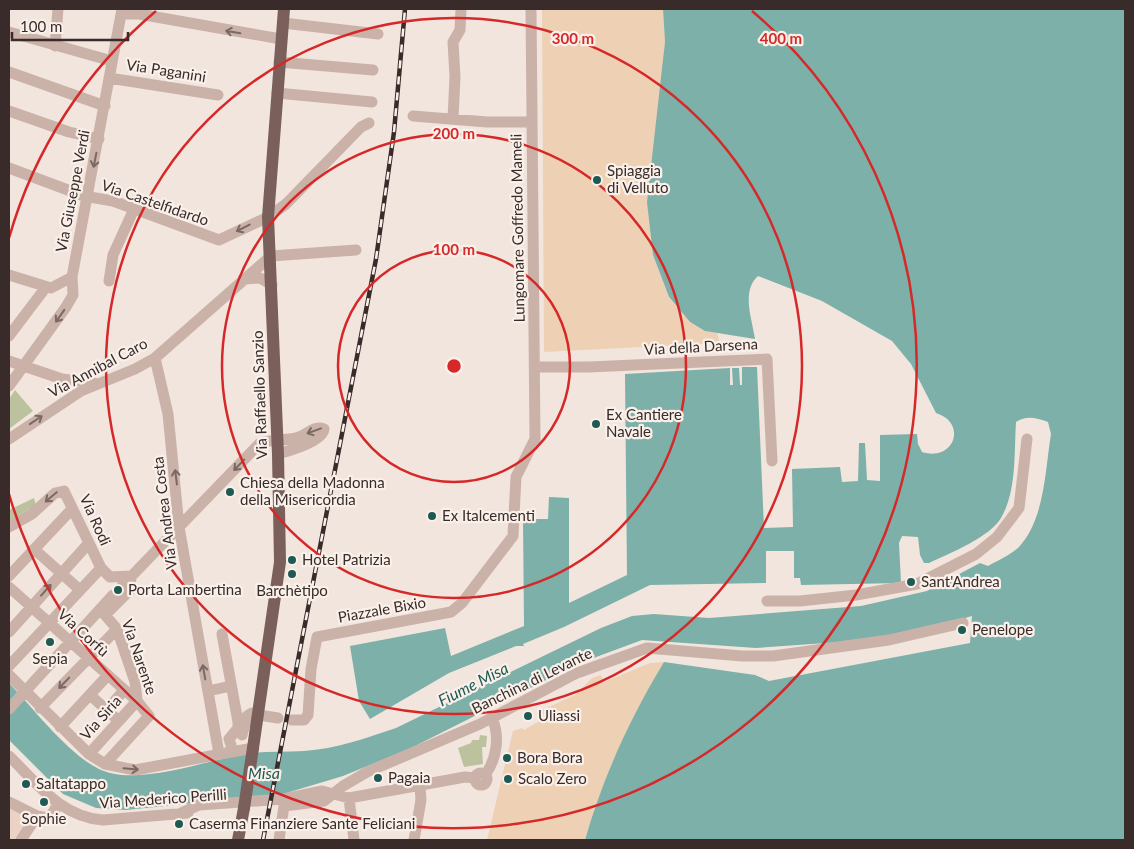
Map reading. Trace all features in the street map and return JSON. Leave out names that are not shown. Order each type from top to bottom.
[{"type":"main road","name":"Via Raffaello Sanzio","points":[[238,840],[280,562],[278,438],[268,217],[284,9]]},
{"type":"street","points":[[55,46],[58,9]]},
{"type":"street","points":[[453,119],[455,77],[453,42],[460,30],[461,9]]},
{"type":"street","name":"Lungomare Goffredo Mameli","points":[[451,612],[462,603],[513,536],[516,477],[533,447],[535,439],[532,9]]},
{"type":"street","points":[[122,12],[141,11],[281,39]]},
{"type":"street","name":"Via Giuseppe Verdi","points":[[9,386],[66,307],[73,294],[72,277],[122,12]]},
{"type":"street","points":[[283,23],[378,34]]},
{"type":"street","points":[[9,32],[112,62]]},
{"type":"street","points":[[279,62],[373,70]]},
{"type":"street","points":[[9,72],[105,106]]},
{"type":"street","name":"Via Paganini","points":[[109,78],[218,94]]},
{"type":"street","points":[[277,93],[372,102]]},
{"type":"street","points":[[9,112],[69,132],[99,139]]},
{"type":"street","points":[[413,116],[502,123],[532,122]]},
{"type":"street","name":"Via Castelfidardo","points":[[9,168],[88,197],[113,201],[219,240],[268,217],[286,204],[361,127],[369,122]]},
{"type":"street","points":[[109,281],[113,254],[134,210]]},
{"type":"street","points":[[270,256],[356,250]]},
{"type":"street","name":"Via Annibal Caro","points":[[9,439],[64,402],[97,383],[135,369],[155,358],[270,256]]},
{"type":"street","points":[[9,275],[46,287],[56,287],[72,277]]},
{"type":"street","points":[[243,280],[260,278],[272,285]]},
{"type":"street","points":[[9,336],[46,287]]},
{"type":"street","name":"Via Andrea Costa","points":[[155,358],[168,414],[179,527],[208,691],[225,751]]},
{"type":"street","name":"Via della Darsena","points":[[535,367],[589,367],[767,359],[772,461]]},
{"type":"street","points":[[9,361],[62,379],[97,383]]},
{"type":"street","points":[[62,379],[66,386],[64,402]]},
{"type":"street","points":[[122,586],[260,444],[278,438],[293,439],[320,427],[325,431],[321,436],[304,446],[278,454]]},
{"type":"street","points":[[767,601],[800,601],[856,595],[917,584],[976,554],[997,537],[1019,508],[1027,440]]},
{"type":"street","name":"Via Rodi","points":[[9,527],[32,514],[61,490],[66,494],[101,568]]},
{"type":"street","points":[[9,576],[72,509]]},
{"type":"street","points":[[9,632],[88,544]]},
{"type":"street","points":[[34,549],[80,590]]},
{"type":"street","points":[[9,666],[101,568],[110,577],[132,576]]},
{"type":"street","points":[[9,709],[70,641],[130,590],[132,576]]},
{"type":"street","name":"Via Corfù","points":[[9,587],[137,701]]},
{"type":"street","points":[[103,611],[113,595]]},
{"type":"street","name":"Via Narente","points":[[103,611],[117,629],[135,682],[137,701],[149,716],[105,764]]},
{"type":"street","name":"Piazzale Bixio","points":[[292,720],[304,720],[308,715],[311,669],[317,637],[451,612]]},
{"type":"street","name":"Banchina di Levante","points":[[279,840],[284,806],[324,801],[343,786],[367,772],[492,718],[577,672],[647,648],[773,656],[889,640],[963,623]]},
{"type":"street","points":[[40,708],[117,629]]},
{"type":"street","points":[[222,634],[238,722],[238,728],[229,739],[225,751]]},
{"type":"street","points":[[9,675],[22,693],[88,754],[105,764],[135,770],[225,751],[253,748]]},
{"type":"street","points":[[60,727],[108,675]]},
{"type":"street","points":[[208,691],[232,686]]},
{"type":"street","points":[[107,710],[124,690]]},
{"type":"street","points":[[90,695],[119,721]]},
{"type":"street","name":"Via Siria","points":[[88,754],[137,701]]},
{"type":"street","points":[[225,751],[241,737],[247,716],[252,714]]},
{"type":"street","points":[[265,716],[278,718]]},
{"type":"street","points":[[181,813],[199,805],[284,799],[322,791],[349,798],[480,777],[492,762],[498,735],[492,718]]},
{"type":"street","name":"Via Mederico Perilli","points":[[9,756],[58,805],[72,814],[89,819],[103,820],[244,808]]},
{"type":"street","points":[[414,840],[421,800],[420,786]]},
{"type":"street","points":[[349,798],[354,840]]},
{"type":"street","points":[[9,802],[37,816],[49,818],[58,805]]},
{"type":"street","points":[[24,839],[37,816]]},
{"type":"green space","points":[[15,390],[33,411],[9,429],[9,399]]},
{"type":"green space","points":[[34,498],[36,505],[9,521],[9,510]]},
{"type":"green space","points":[[480,735],[487,736],[486,747],[482,747],[483,764],[464,767],[458,748],[471,743],[472,740],[479,740]]},
{"type":"sand","name":"Spiaggia di Velluto","points":[[542,9],[663,9],[665,42],[653,255],[669,298],[690,322],[705,331],[717,333],[720,343],[544,352]]},
{"type":"sand","points":[[664,662],[618,748],[600,793],[585,840],[487,840],[513,731],[522,728],[524,730],[545,718],[542,710],[575,695],[592,678],[601,675],[604,682],[650,663]]},
{"type":"shaded area","points":[[9,800],[40,816],[24,840],[9,840]]},
{"type":"water","name":"Misa","points":[[663,9],[1125,9],[1125,840],[585,840],[600,793],[618,748],[664,662],[755,675],[769,681],[970,643],[972,616],[921,631],[869,640],[756,648],[642,640],[580,663],[409,749],[343,776],[283,794],[126,810],[96,808],[63,794],[9,740],[9,683],[51,730],[87,762],[99,769],[114,774],[150,774],[244,754],[328,748],[373,736],[396,728],[601,628],[632,616],[654,614],[709,618],[861,606],[927,591],[980,563],[988,566],[1015,551],[1027,537],[1039,509],[1051,434],[1048,422],[1032,418],[1024,418],[1016,422],[1015,458],[1010,496],[996,525],[969,544],[929,563],[924,563],[920,555],[918,537],[902,536],[899,543],[901,583],[801,585],[800,578],[794,578],[794,551],[766,551],[766,583],[650,585],[564,627],[523,644],[524,646],[516,646],[449,673],[370,719],[359,701],[350,646],[445,628],[451,656],[524,626],[523,519],[548,519],[549,497],[569,498],[569,603],[627,575],[625,374],[730,368],[730,385],[733,385],[732,368],[739,368],[740,385],[742,385],[742,367],[757,367],[764,528],[793,527],[792,469],[840,467],[842,482],[858,481],[859,443],[865,443],[867,480],[880,481],[880,435],[917,434],[918,444],[922,452],[933,454],[942,452],[949,447],[953,440],[954,432],[952,425],[946,418],[936,413],[911,364],[892,341],[822,301],[758,276],[750,289],[749,297],[755,339],[705,331],[690,322],[669,297],[653,255],[647,202],[665,42]]},
{"type":"railway","points":[[263,840],[376,259],[394,132],[405,9]]},
{"type":"place","name":"Spiaggia di Velluto","points":[[597,180]]},
{"type":"place","name":"Ex Cantiere Navale","points":[[596,424]]},
{"type":"place","name":"Chiesa della Madonna della Misericordia","points":[[230,492]]},
{"type":"place","name":"Ex Italcementi","points":[[432,516]]},
{"type":"place","name":"Hotel Patrizia","points":[[292,560]]},
{"type":"place","name":"Barchètipo","points":[[292,574]]},
{"type":"place","name":"Sant'Andrea","points":[[911,582]]},
{"type":"place","name":"Porta Lambertina","points":[[118,590]]},
{"type":"place","name":"Penelope","points":[[962,630]]},
{"type":"place","name":"Sepia","points":[[50,642]]},
{"type":"place","name":"Uliassi","points":[[528,716]]},
{"type":"place","name":"Bora Bora","points":[[507,758]]},
{"type":"place","name":"Pagaia","points":[[378,778]]},
{"type":"place","name":"Scalo Zero","points":[[508,779]]},
{"type":"place","name":"Saltatappo","points":[[26,784]]},
{"type":"place","name":"Sophie","points":[[44,802]]},
{"type":"place","name":"Caserma Finanziere Sante Feliciani","points":[[179,824]]},
{"type":"water label","name":"Fiume Misa","points":[[473,684]]}]
